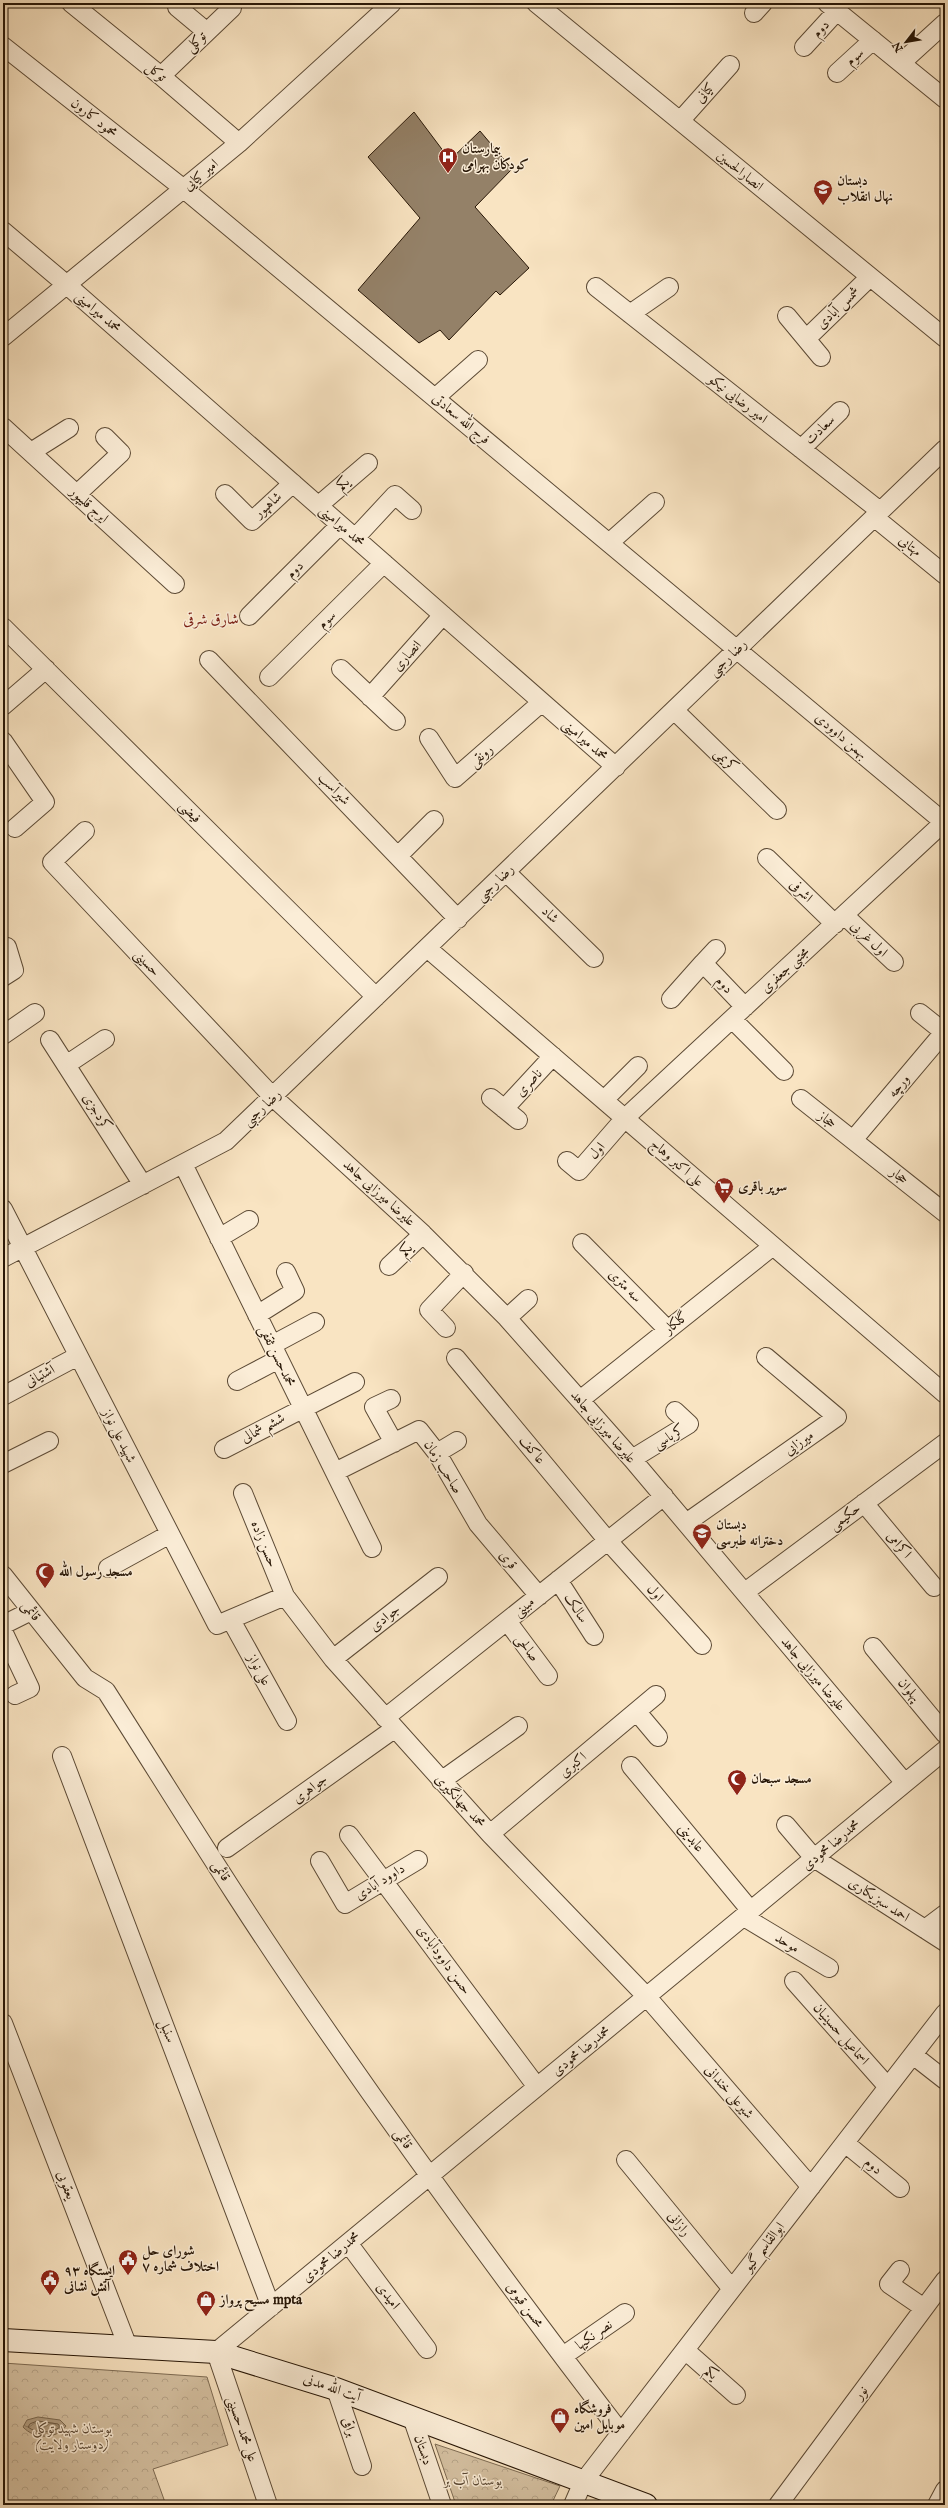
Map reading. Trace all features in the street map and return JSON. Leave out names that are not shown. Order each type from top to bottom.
[{"type":"main road","name":"آیت الله مدنی","points":[[3,2340],[216,2352],[336,2388],[646,2505]]},
{"type":"street","name":"توکل","points":[[71,3],[161,76],[239,143]]},
{"type":"street","name":"امیر کیایی","points":[[3,338],[239,143],[392,3]]},
{"type":"street","name":"انصارالحسین","points":[[536,3],[945,338]]},
{"type":"street","points":[[177,7],[206,32]]},
{"type":"street","points":[[832,7],[945,99]]},
{"type":"street","name":"دوم","points":[[804,48],[832,7]]},
{"type":"street","name":"توکلی","points":[[161,76],[232,8]]},
{"type":"street","points":[[901,63],[945,23]]},
{"type":"street","name":"سوم","points":[[837,73],[873,40]]},
{"type":"street","name":"محمود کارون","points":[[3,46],[184,190]]},
{"type":"street","name":"کیانی","points":[[680,121],[730,65]]},
{"type":"street","name":"فرج الله سعادتی","points":[[184,190],[737,649]]},
{"type":"street","name":"محمد میرامینی","points":[[3,231],[67,285],[616,766]]},
{"type":"street","name":"شمس آبادی","points":[[806,339],[870,277]]},
{"type":"street","name":"امیر رضایی نیکو","points":[[596,287],[801,449],[877,514]]},
{"type":"street","points":[[630,314],[669,287]]},
{"type":"street","points":[[787,316],[821,357]]},
{"type":"street","points":[[435,398],[478,360]]},
{"type":"street","name":"سعادت","points":[[801,449],[840,411]]},
{"type":"street","name":"ایرج قلیپور","points":[[3,427],[175,584]]},
{"type":"street","points":[[31,452],[69,428]]},
{"type":"street","points":[[77,494],[121,453],[105,437]]},
{"type":"street","name":"رضا رجبی","points":[[3,1258],[226,1141],[945,449]]},
{"type":"street","name":"یکم","points":[[319,505],[368,463]]},
{"type":"street","name":"شاهپور","points":[[225,494],[252,521],[293,483]]},
{"type":"street","points":[[355,538],[395,495],[412,510]]},
{"type":"street","points":[[609,543],[655,502]]},
{"type":"street","name":"مهتابی","points":[[877,514],[945,575]]},
{"type":"street","name":"دوم","points":[[249,616],[340,524]]},
{"type":"street","name":"سوم","points":[[269,677],[384,563]]},
{"type":"street","name":"انصاری","points":[[370,696],[443,615]]},
{"type":"street","name":"فیضی","points":[[3,627],[376,997]]},
{"type":"street","name":"بهمن داوودی","points":[[737,649],[944,822]]},
{"type":"street","name":"شیرآسب","points":[[209,660],[458,919]]},
{"type":"street","points":[[3,706],[46,669]]},
{"type":"street","points":[[341,669],[396,721]]},
{"type":"street","name":"رونقی","points":[[429,738],[456,778],[542,702]]},
{"type":"street","name":"کریمی","points":[[674,710],[777,810]]},
{"type":"street","points":[[3,741],[45,802],[15,828]]},
{"type":"street","points":[[398,856],[434,820]]},
{"type":"street","name":"مجتبی جعفری","points":[[625,1118],[944,822]]},
{"type":"street","name":"حسینی","points":[[85,831],[52,862],[273,1097]]},
{"type":"street","name":"اشرفی","points":[[767,858],[840,919]]},
{"type":"street","name":"شاد","points":[[506,872],[594,958]]},
{"type":"street","name":"اول غربی","points":[[840,919],[894,962]]},
{"type":"street","points":[[3,977],[14,970],[7,947]]},
{"type":"street","name":"علی اکبر وهاج","points":[[428,948],[945,1394]]},
{"type":"street","name":"دوم","points":[[671,999],[716,949]]},
{"type":"street","name":"دوم","points":[[703,963],[746,1006]]},
{"type":"street","points":[[3,1035],[35,1013]]},
{"type":"street","points":[[920,1013],[945,1032]]},
{"type":"street","points":[[732,1019],[784,1070]]},
{"type":"street","name":"ورچه","points":[[853,1140],[945,1032]]},
{"type":"street","points":[[66,1065],[105,1039]]},
{"type":"street","name":"کردجزی","points":[[50,1040],[143,1185]]},
{"type":"street","name":"ناصری","points":[[504,1109],[553,1056]]},
{"type":"street","points":[[604,1100],[638,1066]]},
{"type":"street","name":"علیرضا میرزایی جاهد","points":[[273,1097],[423,1234],[507,1318],[664,1496],[905,1783]]},
{"type":"street","name":"حجاز","points":[[801,1099],[853,1140]]},
{"type":"street","name":"اول","points":[[567,1160],[579,1171],[625,1118]]},
{"type":"street","name":"حجار","points":[[853,1140],[945,1213]]},
{"type":"street","name":"محمدحسن ثقفی","points":[[183,1164],[372,1548]]},
{"type":"street","name":"شهید علی نواز","points":[[3,1210],[170,1534],[224,1622]]},
{"type":"street","points":[[219,1238],[249,1220]]},
{"type":"street","name":"یکم","points":[[389,1266],[423,1234]]},
{"type":"street","name":"سه متری","points":[[582,1243],[668,1330]]},
{"type":"street","name":"گلکار","points":[[580,1400],[772,1246]]},
{"type":"street","points":[[257,1314],[295,1291],[286,1272]]},
{"type":"street","points":[[446,1328],[429,1310],[464,1274]]},
{"type":"street","points":[[507,1318],[528,1299]]},
{"type":"street","points":[[237,1381],[315,1322]]},
{"type":"street","name":"آشتیانی","points":[[3,1396],[78,1356]]},
{"type":"street","name":"میرزایی","points":[[686,1523],[837,1417],[766,1357]]},
{"type":"street","name":"عاکف","points":[[456,1358],[608,1541]]},
{"type":"street","name":"ششم شمالی","points":[[224,1449],[303,1407],[355,1382]]},
{"type":"street","points":[[391,1399],[374,1407],[394,1442]]},
{"type":"street","name":"کرباسی","points":[[632,1459],[689,1424],[675,1411]]},
{"type":"street","name":"صاحب زمان","points":[[334,1472],[419,1430],[437,1453],[478,1524]]},
{"type":"street","points":[[3,1464],[49,1441]]},
{"type":"street","points":[[437,1453],[457,1441]]},
{"type":"street","name":"حکیمی","points":[[745,1592],[945,1443]]},
{"type":"street","name":"حسن زاده","points":[[243,1493],[285,1596]]},
{"type":"street","name":"مبینی","points":[[389,1724],[507,1621],[664,1496]]},
{"type":"street","name":"اکرامی","points":[[864,1503],[934,1587]]},
{"type":"street","name":"قری","points":[[478,1524],[539,1596]]},
{"type":"street","points":[[108,1568],[170,1534]]},
{"type":"street","name":"اول","points":[[608,1541],[702,1645]]},
{"type":"street","name":"قائمی","points":[[3,1575],[85,1678],[106,1691],[213,1860],[306,2000],[429,2176]]},
{"type":"street","name":"جوادی","points":[[333,1659],[438,1577]]},
{"type":"street","name":"سالک","points":[[558,1580],[594,1636]]},
{"type":"street","points":[[224,1622],[285,1596]]},
{"type":"street","name":"محمد جهانگیری","points":[[285,1596],[333,1659],[389,1724],[490,1834],[647,1997]]},
{"type":"street","points":[[3,1625],[31,1611]]},
{"type":"street","name":"صالحی","points":[[507,1621],[548,1676]]},
{"type":"street","name":"علی نواز","points":[[224,1622],[287,1721]]},
{"type":"street","points":[[3,1631],[30,1688],[14,1695]]},
{"type":"street","name":"پهلوان","points":[[873,1647],[945,1734]]},
{"type":"street","name":"اکبری","points":[[490,1834],[656,1695]]},
{"type":"street","points":[[637,1712],[658,1737]]},
{"type":"street","name":"جواهری","points":[[227,1848],[389,1724]]},
{"type":"street","points":[[441,1781],[518,1726]]},
{"type":"street","name":"محمدرضا محمودی","points":[[216,2352],[945,1750]]},
{"type":"street","name":"سنبل","points":[[62,1756],[271,2307]]},
{"type":"street","name":"عابدینی","points":[[631,1766],[748,1914]]},
{"type":"street","name":"احمد سبزیکاری","points":[[786,1825],[814,1858],[945,1942]]},
{"type":"street","name":"حسن داوودآبادی","points":[[349,1835],[385,1879],[537,2087]]},
{"type":"street","name":"داوود آبادی","points":[[320,1861],[345,1904],[418,1860]]},
{"type":"street","name":"موحد","points":[[748,1914],[829,1968]]},
{"type":"street","points":[[925,1930],[945,1914]]},
{"type":"street","name":"اسماعیل حسینیان","points":[[794,1981],[888,2087]]},
{"type":"street","name":"شیرعلی خندانی","points":[[647,1997],[811,2187]]},
{"type":"street","name":"ابوالقاسم گیو","points":[[573,2505],[584,2482],[621,2433],[945,2013]]},
{"type":"street","name":"یعقوبی","points":[[3,2024],[128,2347]]},
{"type":"street","points":[[913,2055],[945,2080]]},
{"type":"street","name":"دوم","points":[[845,2144],[900,2188]]},
{"type":"street","name":"رازانی","points":[[626,2160],[732,2289]]},
{"type":"street","name":"محسن قیومی","points":[[429,2176],[621,2433]]},
{"type":"street","name":"امیدی","points":[[348,2243],[427,2349]]},
{"type":"street","points":[[900,2270],[889,2284],[924,2308]]},
{"type":"street","name":"نور","points":[[778,2505],[945,2280]]},
{"type":"street","name":"نصر نکیها","points":[[563,2356],[625,2313]]},
{"type":"street","name":"یکم","points":[[685,2350],[736,2395]]},
{"type":"street","name":"علی محمد حسینی","points":[[216,2352],[268,2505]]},
{"type":"street","name":"براقی","points":[[336,2388],[362,2466]]},
{"type":"street","name":"دبستان","points":[[412,2417],[442,2505]]},
{"type":"street","points":[[937,2505],[945,2490]]},
{"type":"green space","name":"بوستان شهید توکلی (دوستار ولایت)","points":[[3,2363],[207,2377],[228,2445],[153,2469],[166,2505],[3,2505]]},
{"type":"green space","name":"بوستان آب بر","points":[[435,2444],[560,2486],[551,2505],[456,2505]]},
{"type":"water","points":[[38,2417],[60,2420],[66,2426],[62,2431],[51,2436],[39,2436],[23,2427],[27,2420]]},
{"type":"building","points":[[414,112],[450,160],[480,131],[512,169],[475,207],[529,268],[500,295],[496,291],[449,340],[440,330],[419,343],[358,290],[420,218],[368,157]]},
{"type":"place","name":"بیمارستان کودکان بهرامی","points":[[448,174]]},
{"type":"place","name":"دبستان نهال انقلاب","points":[[823,206]]},
{"type":"place","name":"سوپر باقری","points":[[724,1204]]},
{"type":"place","name":"دبستان دخترانه طبرسی","points":[[702,1550]]},
{"type":"place","name":"مسجد رسول الله","points":[[45,1589]]},
{"type":"place","name":"مسجد سبحان","points":[[737,1796]]},
{"type":"place","name":"شورای حل اختلاف شماره ۷","points":[[128,2276]]},
{"type":"place","name":"ایستگاه ۹۳ آتش نشانی","points":[[50,2296]]},
{"type":"place","name":"مسیح پرواز mpta","points":[[206,2317]]},
{"type":"place","name":"فروشگاه موبایل امین","points":[[560,2434]]},
{"type":"district","name":"شارق شرقی","points":[[211,619]]}]
